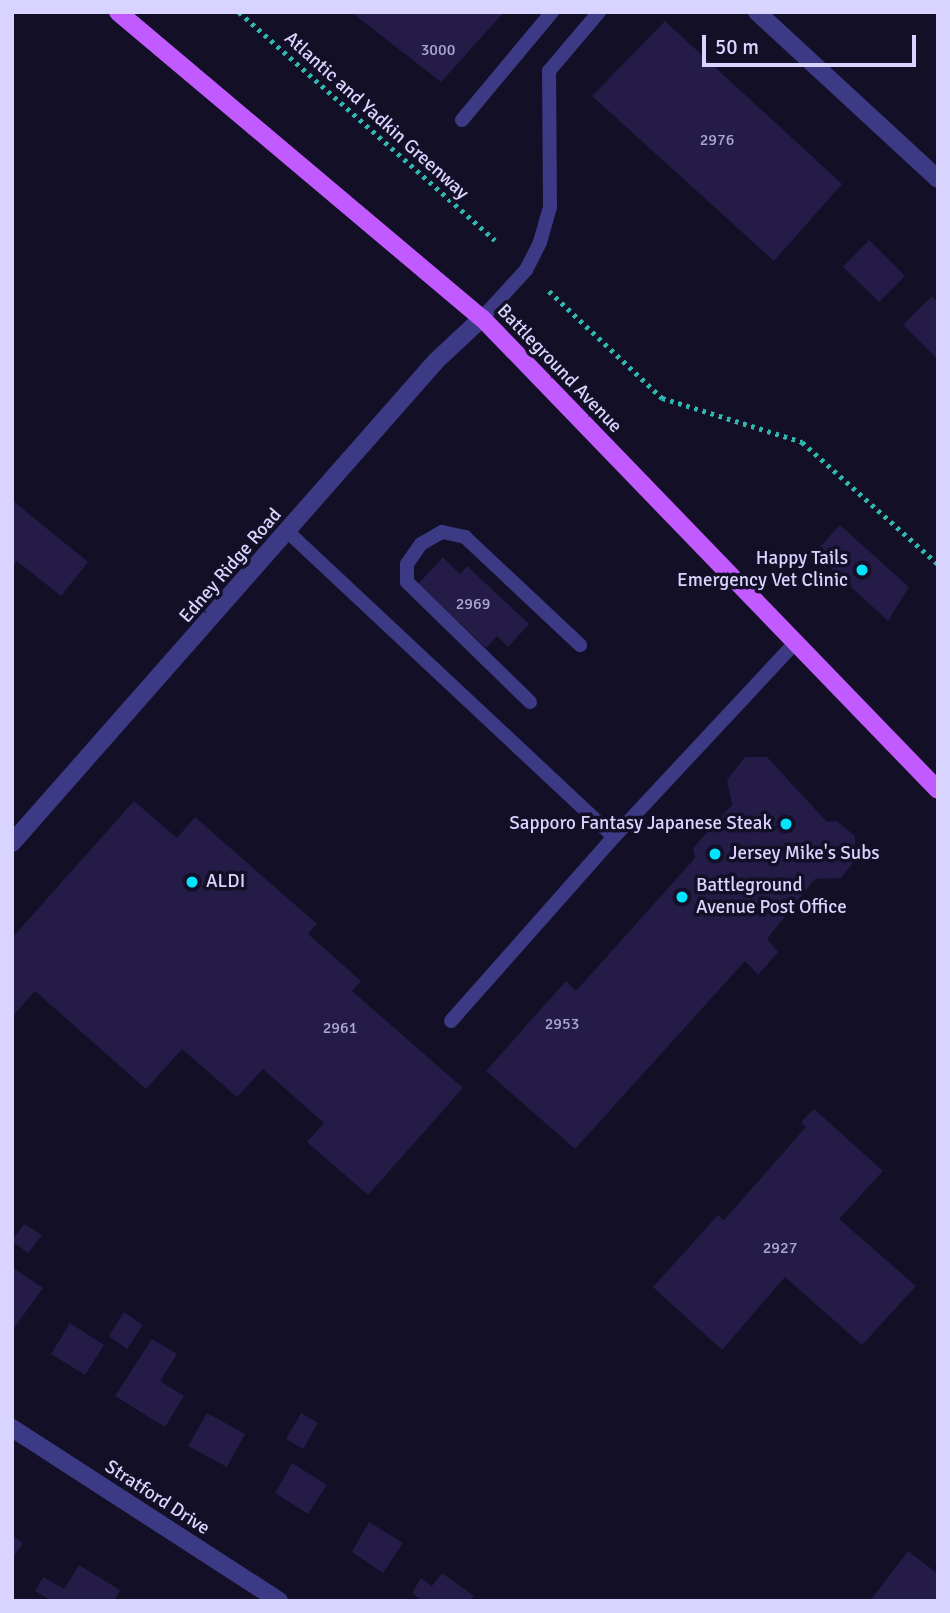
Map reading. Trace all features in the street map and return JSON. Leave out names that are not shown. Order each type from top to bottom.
[{"type":"main road","name":"Battleground Avenue","points":[[118,12],[482,318],[794,644],[938,790]]},
{"type":"street","points":[[757,12],[938,179]]},
{"type":"street","name":"Edney Ridge Road","points":[[12,843],[436,361],[482,318]]},
{"type":"street","name":"Stratford Drive","points":[[12,1428],[279,1601]]},
{"type":"lane","points":[[462,120],[552,12]]},
{"type":"lane","points":[[482,318],[526,270],[540,242],[550,207],[549,71],[599,12]]},
{"type":"lane","points":[[288,532],[614,837]]},
{"type":"lane","points":[[530,702],[407,582],[407,564],[421,544],[442,532],[465,537],[580,645]]},
{"type":"lane","points":[[451,1021],[614,837],[794,644]]},
{"type":"path","name":"Atlantic and Yadkin Greenway","points":[[239,12],[495,240]]},
{"type":"path","points":[[549,291],[662,398],[802,442],[938,564]]},
{"type":"building","points":[[351,12],[504,12],[441,82]]},
{"type":"building","points":[[665,21],[842,184],[774,261],[592,96]]},
{"type":"building","points":[[869,240],[905,276],[879,302],[843,267]]},
{"type":"building","points":[[932,296],[938,302],[938,360],[903,325]]},
{"type":"building","points":[[12,500],[88,562],[61,596],[17,561],[12,567]]},
{"type":"building","name":"Happy Tails Emergency Vet Clinic","points":[[840,525],[909,587],[888,621],[814,553]]},
{"type":"building","points":[[443,557],[460,574],[467,566],[529,624],[508,647],[497,636],[486,648],[418,584]]},
{"type":"building","points":[[745,757],[767,757],[827,822],[837,821],[855,836],[856,859],[841,878],[815,879],[767,939],[778,952],[758,975],[745,961],[575,1149],[486,1071],[566,981],[576,991],[695,858],[693,848],[732,805],[727,780]]},
{"type":"building","points":[[134,801],[177,838],[195,817],[317,924],[308,934],[361,981],[352,991],[463,1088],[368,1195],[307,1142],[324,1123],[263,1069],[237,1097],[182,1049],[146,1089],[35,991],[12,1017],[12,938]]},
{"type":"building","points":[[814,1109],[883,1171],[839,1219],[916,1286],[862,1345],[785,1277],[722,1350],[653,1287],[718,1215],[724,1220],[806,1127],[801,1122]]},
{"type":"building","points":[[24,1224],[42,1235],[28,1253],[12,1241]]},
{"type":"building","points":[[12,1267],[43,1288],[12,1331]]},
{"type":"building","points":[[124,1312],[143,1325],[127,1349],[109,1336]]},
{"type":"building","points":[[70,1323],[104,1345],[85,1375],[51,1354]]},
{"type":"building","points":[[152,1339],[177,1354],[160,1381],[184,1396],[165,1427],[115,1396]]},
{"type":"building","points":[[207,1413],[245,1434],[227,1467],[188,1446]]},
{"type":"building","points":[[301,1413],[318,1423],[303,1449],[286,1439]]},
{"type":"building","points":[[292,1463],[327,1485],[308,1514],[275,1493]]},
{"type":"building","points":[[369,1522],[403,1543],[383,1573],[352,1552]]},
{"type":"building","points":[[12,1535],[23,1543],[12,1559]]},
{"type":"building","points":[[908,1551],[938,1574],[938,1601],[870,1601]]},
{"type":"building","points":[[79,1565],[120,1590],[114,1601],[52,1601],[35,1591],[43,1577],[64,1589]]},
{"type":"building","points":[[442,1573],[474,1596],[470,1601],[422,1601],[412,1593],[421,1578],[432,1586]]},
{"type":"place","name":"Happy Tails Emergency Vet Clinic","points":[[862,570]]},
{"type":"place","name":"Sapporo Fantasy Japanese Steak","points":[[786,824]]},
{"type":"place","name":"Jersey Mike's Subs","points":[[715,854]]},
{"type":"place","name":"ALDI","points":[[192,882]]},
{"type":"place","name":"Battleground Avenue Post Office","points":[[682,897]]}]
